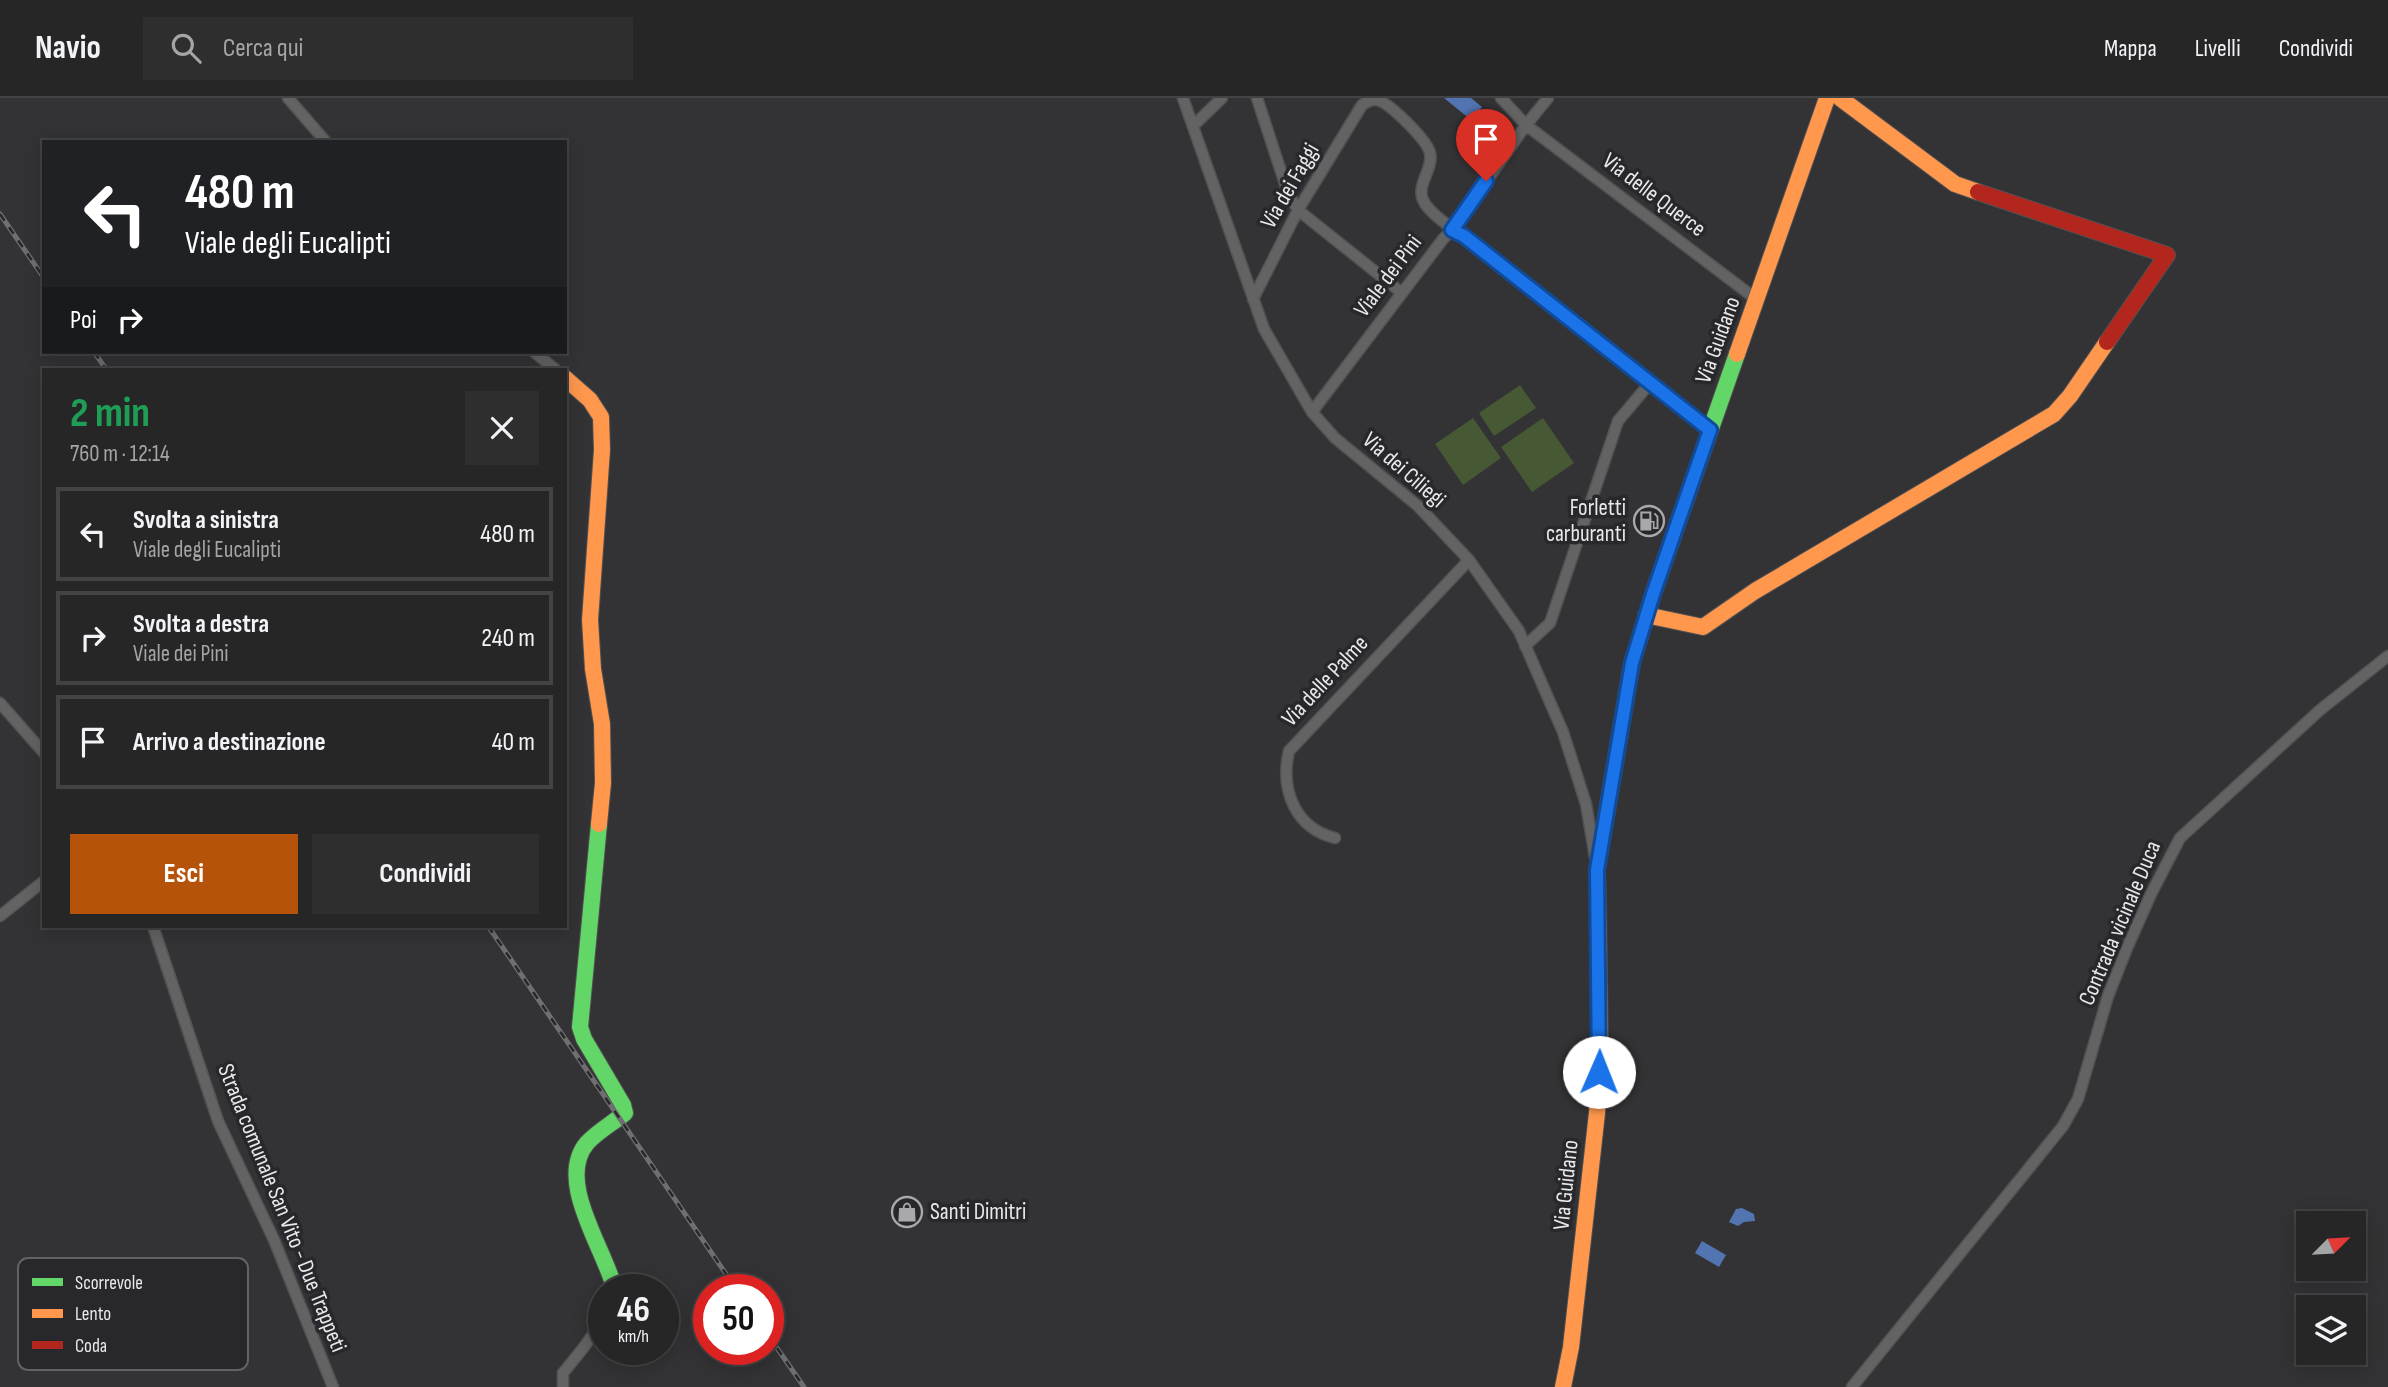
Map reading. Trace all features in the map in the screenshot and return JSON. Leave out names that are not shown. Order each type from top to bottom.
[{"type":"street","points":[[288,98],[324,140]]},
{"type":"street","name":"Via dei Ciliegi","points":[[1184,98],[1264,329],[1312,412],[1335,438],[1418,506],[1469,560],[1519,631],[1563,732],[1586,804],[1597,870]]},
{"type":"street","points":[[1193,126],[1222,98]]},
{"type":"street","points":[[1257,98],[1288,193],[1298,211],[1402,293]]},
{"type":"street","name":"Via delle Querce","points":[[1501,98],[1526,125],[1756,299]]},
{"type":"street","name":"Viale dei Pini","points":[[1312,412],[1452,230],[1548,98]]},
{"type":"street","name":"Via Guidano","points":[[1563,1387],[1571,1347],[1597,1113],[1600,1052],[1597,870],[1632,663],[1646,615],[1827,98]]},
{"type":"street","points":[[1646,615],[1703,627],[1755,591],[2054,414],[2070,396],[2167,255],[1955,184],[1840,98]]},
{"type":"street","name":"Via dei Faggi","points":[[1253,299],[1298,211],[1362,105],[1370,100],[1390,106],[1427,144],[1431,155],[1422,200],[1452,230]]},
{"type":"street","points":[[1452,230],[1464,236],[1710,430]]},
{"type":"street","points":[[536,354],[554,368]]},
{"type":"street","points":[[567,381],[590,400],[601,417],[602,450],[590,620],[593,669],[602,724],[603,783],[580,1027],[584,1040],[623,1105],[625,1113],[581,1152],[577,1183],[584,1212],[611,1274]]},
{"type":"street","points":[[1525,646],[1550,623],[1618,421],[1650,383]]},
{"type":"street","name":"Via delle Palme","points":[[1335,838],[1312,829],[1301,819],[1291,801],[1286,762],[1289,751],[1469,560]]},
{"type":"street","name":"Contrada vicinale Duca","points":[[1852,1387],[2063,1126],[2078,1099],[2108,996],[2122,960],[2151,894],[2180,838],[2320,710],[2388,656]]},
{"type":"street","points":[[0,703],[42,751]]},
{"type":"street","points":[[0,916],[42,882]]},
{"type":"street","name":"Strada comunale San Vito - Due Trappeti","points":[[154,928],[218,1121],[274,1240],[333,1387]]},
{"type":"street","points":[[563,1387],[562,1373],[588,1340]]},
{"type":"green space","points":[[1520,385],[1536,408],[1494,436],[1479,413]]},
{"type":"green space","points":[[1473,418],[1501,458],[1463,485],[1435,444]]},
{"type":"green space","points":[[1543,418],[1574,463],[1532,492],[1501,447]]},
{"type":"water","points":[[1444,98],[1471,98],[1482,107],[1471,120]]},
{"type":"water","points":[[1742,1208],[1754,1214],[1755,1221],[1744,1222],[1738,1226],[1729,1222],[1736,1209]]},
{"type":"water","points":[[1702,1241],[1726,1255],[1719,1267],[1695,1253]]},
{"type":"railway","points":[[0,214],[42,275]]},
{"type":"railway","points":[[95,354],[105,368]]},
{"type":"railway","points":[[489,928],[726,1274]]},
{"type":"railway","points":[[784,1358],[804,1387]]},
{"type":"traffic: fast","points":[[1598,905],[1597,870],[1632,663],[1653,594],[1737,354]]},
{"type":"traffic: fast","points":[[599,824],[580,1027],[625,1113],[587,1143],[579,1159],[576,1176],[585,1215],[610,1274]]},
{"type":"traffic: slow","points":[[1737,354],[1827,98]]},
{"type":"traffic: slow","points":[[1840,98],[1955,184],[1978,192]]},
{"type":"traffic: slow","points":[[1646,615],[1703,627],[1755,591],[2054,414],[2070,396],[2107,342]]},
{"type":"traffic: slow","points":[[567,380],[590,400],[601,417],[602,450],[590,620],[593,669],[602,724],[603,783],[599,824]]},
{"type":"traffic: slow","points":[[1563,1387],[1571,1347],[1597,1113],[1600,1052],[1598,905]]},
{"type":"traffic: jam","points":[[1978,192],[2167,255],[2107,342]]},
{"type":"place","name":"Forletti carburanti","points":[[1649,521]]},
{"type":"place","name":"Santi Dimitri","points":[[907,1212]]},
{"type":"route","points":[[1486,181],[1452,230],[1464,236],[1710,430],[1632,663],[1597,870],[1599,1072]]}]
